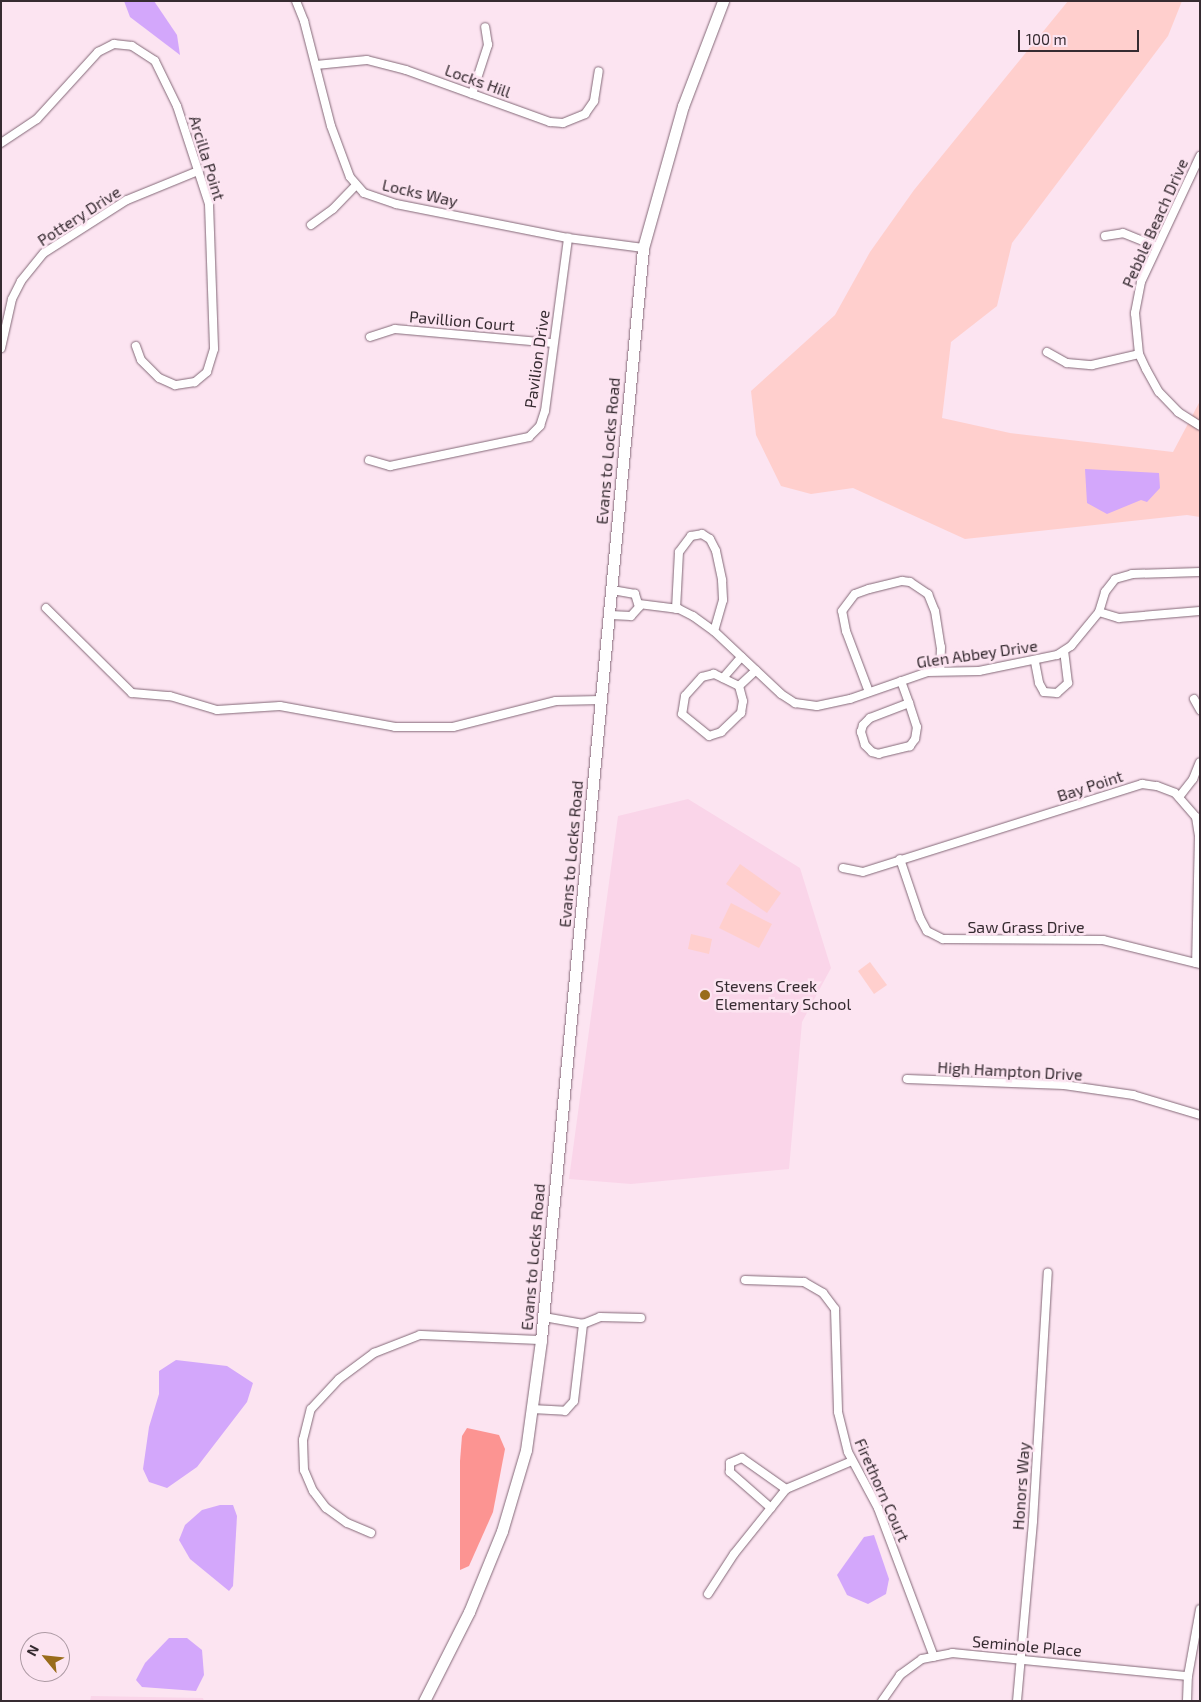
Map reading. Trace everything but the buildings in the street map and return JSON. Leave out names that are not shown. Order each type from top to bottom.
[{"type":"street","points":[[296,1],[316,66],[331,126],[356,186],[333,209],[311,225]]},
{"type":"street","name":"Evans to Locks Road","points":[[424,1701],[469,1612],[502,1530],[526,1450],[544,1317],[643,248],[684,106],[723,1]]},
{"type":"street","points":[[472,94],[488,44],[485,27]]},
{"type":"street","name":"Arcilla Point","points":[[1,143],[36,119],[58,99],[98,52],[114,44],[132,46],[155,61],[177,106],[209,204],[214,349],[207,372],[195,382],[175,385],[159,378],[141,360],[136,346]]},
{"type":"street","name":"Locks Hill","points":[[316,66],[366,60],[406,70],[550,122],[564,123],[585,114],[594,100],[599,71]]},
{"type":"street","name":"Pebble Beach Drive","points":[[1200,156],[1156,246],[1138,296],[1135,313],[1139,354],[1159,392],[1178,412],[1200,426]]},
{"type":"street","name":"Pottery Drive","points":[[1,348],[12,299],[21,281],[44,253],[127,200],[198,171]]},
{"type":"street","name":"Locks Way","points":[[356,186],[369,195],[396,204],[568,238],[643,248]]},
{"type":"street","points":[[1105,236],[1123,233],[1156,246]]},
{"type":"street","name":"Pavilion Drive","points":[[369,460],[390,466],[529,437],[540,426],[545,411],[568,238]]},
{"type":"street","name":"Pavillion Court","points":[[370,337],[396,329],[553,343]]},
{"type":"street","points":[[1047,352],[1067,363],[1092,365],[1139,354]]},
{"type":"street","points":[[676,609],[678,552],[690,536],[702,534],[710,539],[716,551],[722,580],[723,600],[714,631]]},
{"type":"street","name":"Glen Abbey Drive","points":[[612,590],[635,594],[639,604],[676,609],[714,631],[781,694],[796,703],[817,706],[940,671],[979,671],[1035,662],[1064,651],[1099,612],[1105,592],[1115,579],[1132,574],[1200,572]]},
{"type":"street","points":[[869,692],[846,631],[842,611],[855,594],[869,589],[902,581],[910,582],[928,594],[935,611],[941,647],[940,671]]},
{"type":"street","points":[[610,615],[631,616],[636,613],[639,604]]},
{"type":"street","points":[[46,608],[132,693],[170,696],[217,710],[280,706],[395,727],[453,727],[556,701],[602,700]]},
{"type":"street","points":[[1099,612],[1119,618],[1200,611]]},
{"type":"street","points":[[1035,662],[1038,684],[1044,692],[1057,693],[1068,683],[1064,651]]},
{"type":"street","points":[[723,678],[741,657]]},
{"type":"street","points":[[739,686],[756,670]]},
{"type":"street","points":[[714,674],[739,686],[743,701],[741,713],[732,724],[709,736],[688,721],[682,714],[682,706],[691,687],[702,677],[714,674]]},
{"type":"street","points":[[902,681],[917,727],[915,739],[910,746],[879,754],[872,752],[865,745],[861,732],[863,725],[870,718],[909,703]]},
{"type":"street","points":[[1194,699],[1200,710]]},
{"type":"street","points":[[1179,798],[1193,779],[1200,762]]},
{"type":"street","name":"Bay Point","points":[[843,868],[863,872],[1142,784],[1157,786],[1179,798],[1196,817],[1199,834],[1198,963]]},
{"type":"street","name":"Saw Grass Drive","points":[[900,859],[920,918],[927,930],[942,939],[1103,940],[1198,963]]},
{"type":"street","name":"High Hampton Drive","points":[[906,1079],[1064,1085],[1134,1095],[1200,1115]]},
{"type":"street","name":"Honors Way","points":[[1018,1701],[1033,1521],[1048,1272]]},
{"type":"street","name":"Firethorn Court","points":[[745,1280],[804,1282],[823,1294],[835,1309],[838,1412],[852,1460],[878,1508],[934,1657]]},
{"type":"street","points":[[544,1317],[583,1324],[600,1317],[641,1318]]},
{"type":"street","points":[[532,1409],[565,1411],[574,1401],[583,1324]]},
{"type":"street","points":[[371,1533],[347,1523],[326,1508],[313,1491],[304,1470],[303,1440],[311,1409],[340,1379],[374,1353],[420,1335],[541,1340]]},
{"type":"street","points":[[771,1508],[730,1472],[730,1462],[742,1458],[786,1489]]},
{"type":"street","points":[[708,1594],[734,1554],[786,1489],[852,1460]]},
{"type":"street","points":[[1187,1701],[1188,1676],[1200,1609]]},
{"type":"street","name":"Seminole Place","points":[[882,1701],[900,1675],[922,1659],[952,1653],[1188,1676]]},
{"type":"shaded area","points":[[124,1],[154,1],[177,35],[180,55],[130,17]]},
{"type":"shaded area","points":[[1068,1],[1182,1],[1168,36],[1012,243],[997,306],[951,342],[942,418],[1010,433],[1173,452],[1200,401],[1200,517],[1187,515],[965,539],[853,488],[811,494],[781,486],[756,435],[751,391],[835,315],[870,252],[914,190]]},
{"type":"shaded area","points":[[1085,469],[1159,473],[1160,488],[1147,502],[1141,500],[1107,514],[1087,503]]},
{"type":"shaded area","name":"Stevens Creek Elementary School","points":[[688,799],[800,868],[831,968],[802,1022],[789,1169],[631,1184],[569,1179],[618,816]]},
{"type":"shaded area","points":[[740,864],[781,893],[767,913],[726,884]]},
{"type":"shaded area","points":[[731,903],[772,924],[759,948],[719,928]]},
{"type":"shaded area","points":[[691,934],[712,939],[709,954],[688,949]]},
{"type":"shaded area","points":[[870,962],[887,985],[874,994],[858,971]]},
{"type":"shaded area","points":[[176,1360],[227,1366],[253,1383],[247,1402],[197,1467],[167,1488],[149,1482],[143,1469],[149,1427],[159,1394],[159,1371]]},
{"type":"shaded area","points":[[467,1428],[499,1435],[505,1449],[493,1512],[469,1566],[460,1570],[460,1461],[462,1436]]},
{"type":"shaded area","points":[[220,1505],[233,1505],[237,1516],[233,1586],[229,1591],[190,1559],[179,1540],[185,1525],[202,1510]]},
{"type":"shaded area","points":[[874,1535],[889,1579],[886,1594],[868,1604],[847,1595],[837,1575],[864,1537]]},
{"type":"shaded area","points":[[169,1638],[187,1638],[202,1650],[204,1675],[196,1691],[142,1687],[136,1680],[145,1663]]},
{"type":"shaded area","points":[[91,1696],[203,1698],[204,1701],[90,1701]]},
{"type":"place","name":"Stevens Creek Elementary School","points":[[705,995]]}]
